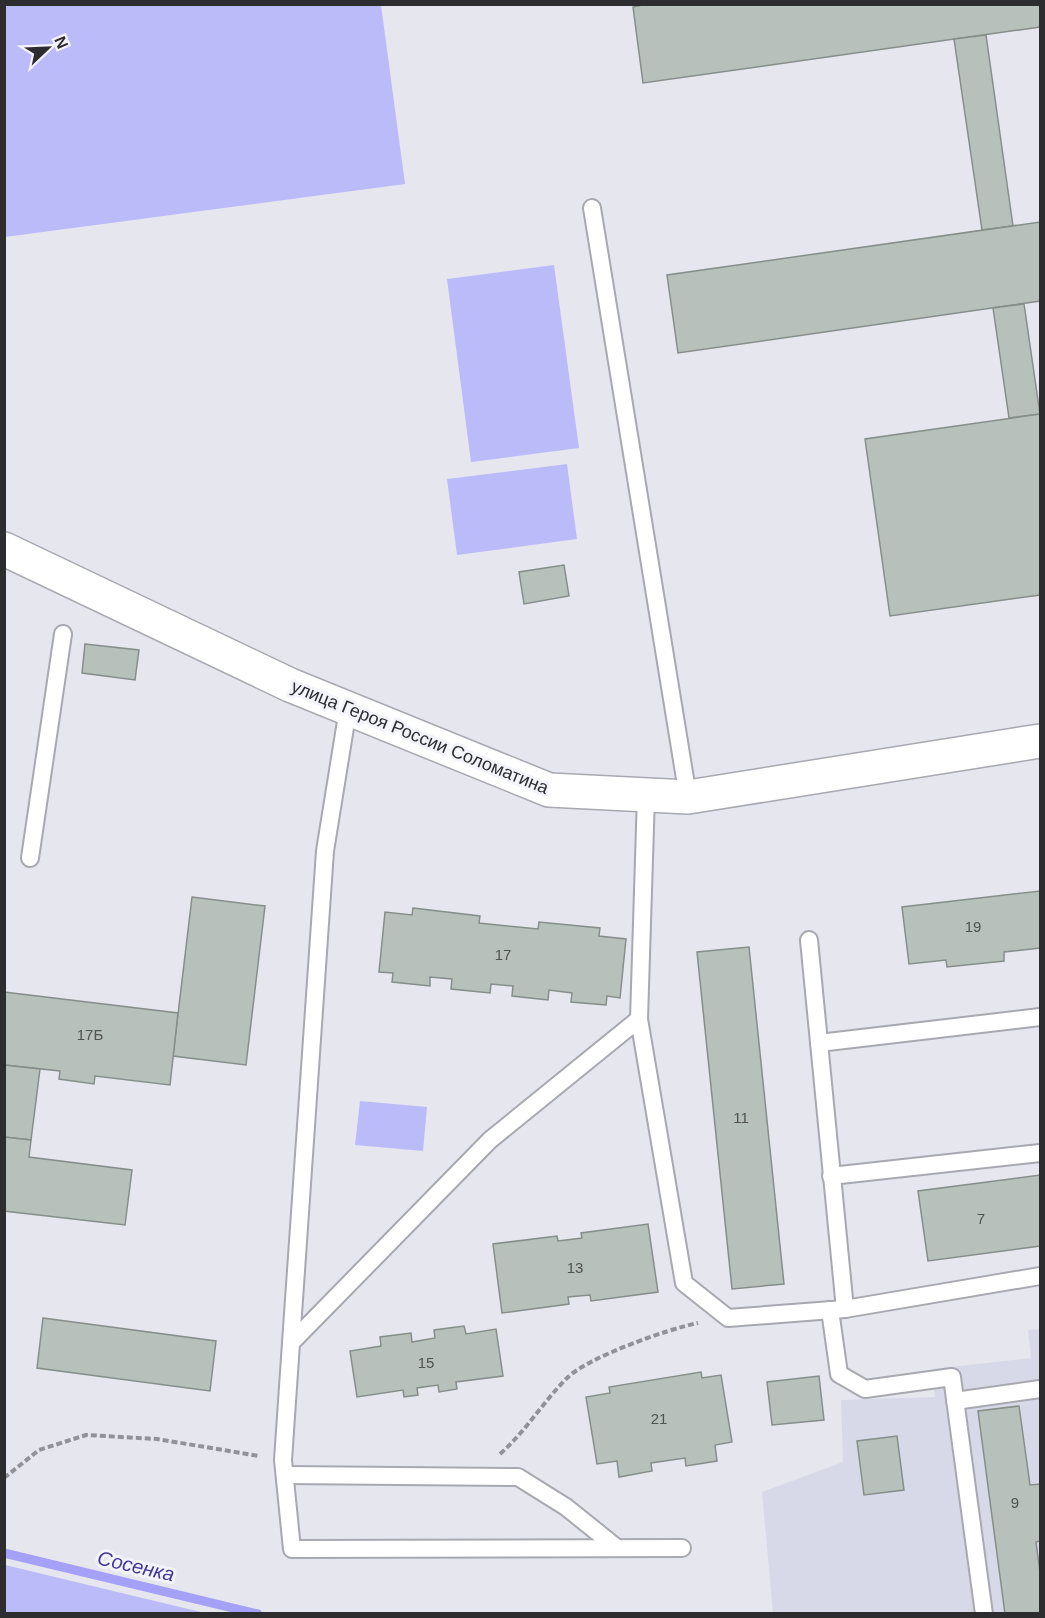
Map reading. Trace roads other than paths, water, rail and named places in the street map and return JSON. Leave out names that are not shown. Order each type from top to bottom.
[{"type":"street","name":"улица Героя России Соломатина","points":[[4,549],[290,686],[549,790],[688,797],[1041,741]]},
{"type":"lane","points":[[592,207],[688,797]]},
{"type":"lane","points":[[30,858],[63,634]]},
{"type":"lane","points":[[348,709],[325,851],[291,1343],[284,1468],[292,1549],[682,1548]]},
{"type":"lane","points":[[646,795],[639,1019],[684,1283],[728,1317],[838,1310],[1041,1276]]},
{"type":"lane","points":[[809,940],[831,1176],[839,1374],[865,1389],[952,1377],[984,1614]]},
{"type":"lane","points":[[819,1043],[1041,1017]]},
{"type":"lane","points":[[291,1343],[490,1140],[639,1019]]},
{"type":"lane","points":[[831,1176],[1041,1153]]},
{"type":"lane","points":[[955,1401],[1041,1389]]},
{"type":"lane","points":[[284,1468],[518,1477],[566,1507],[617,1548]]},
{"type":"waterway","name":"Сосенка","points":[[4,1553],[258,1614]]}]
